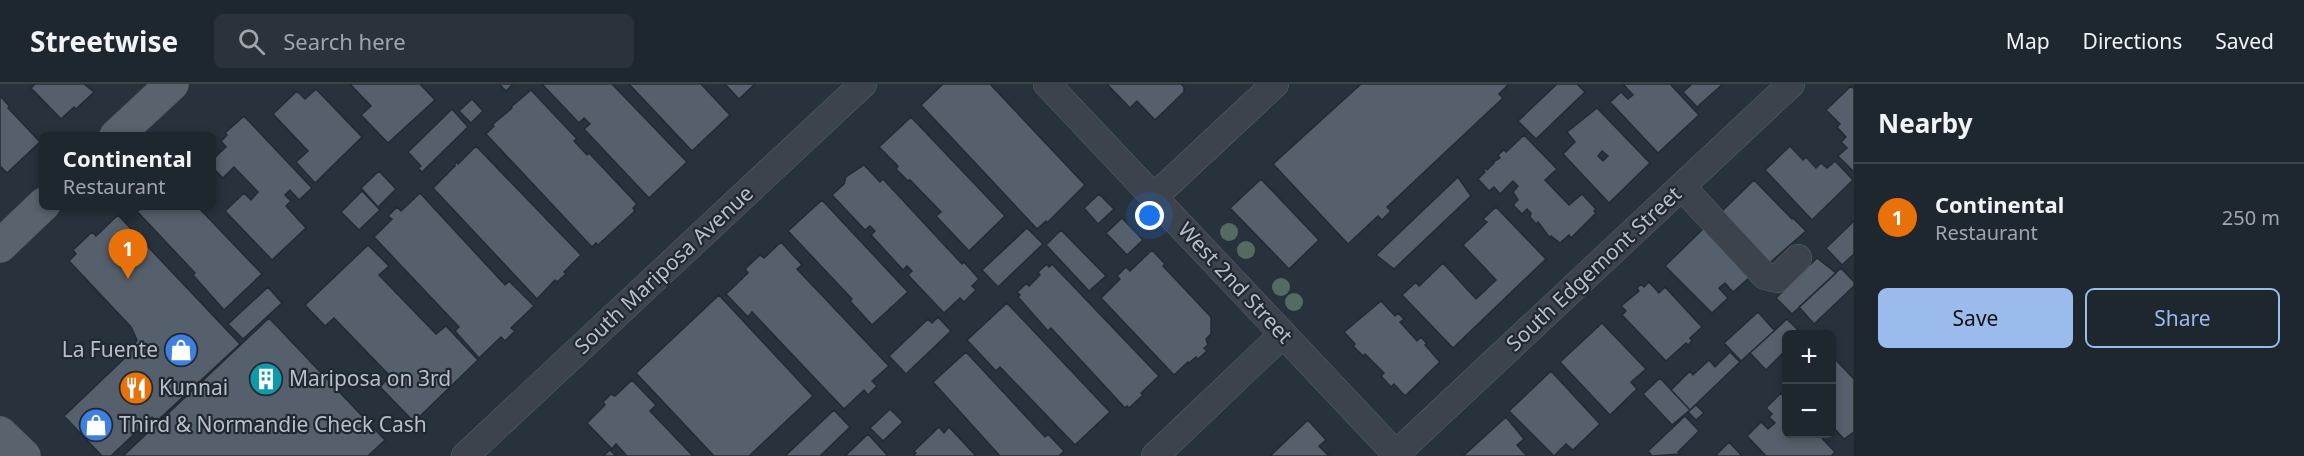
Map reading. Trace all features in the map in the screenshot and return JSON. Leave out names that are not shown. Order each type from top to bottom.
[{"type":"main road","points":[[120,132],[172,84]]},
{"type":"main road","points":[[0,246],[39,209]]},
{"type":"main road","points":[[0,433],[24,456]]},
{"type":"street","name":"South Mariposa Avenue","points":[[465,456],[863,84]]},
{"type":"street","name":"West 2nd Street","points":[[1047,84],[1397,455]]},
{"type":"street","points":[[1154,197],[1275,84]]},
{"type":"street","name":"South Edgemont Street","points":[[1397,455],[1791,84]]},
{"type":"street","points":[[1682,187],[1765,276],[1777,279],[1798,258]]},
{"type":"street","points":[[1155,456],[1283,334]]},
{"type":"building","points":[[33,84],[84,84],[94,92],[61,119],[31,88]]},
{"type":"building","points":[[350,84],[420,84],[435,100],[388,143],[361,115],[371,106]]},
{"type":"building","points":[[499,84],[513,84],[506,91]]},
{"type":"building","points":[[542,84],[612,84],[687,162],[649,198],[584,129],[590,124],[584,118],[579,123]]},
{"type":"building","points":[[629,84],[701,84],[730,115],[692,151]]},
{"type":"building","points":[[725,84],[755,84],[739,99]]},
{"type":"building","points":[[943,84],[990,84],[1085,185],[1047,223],[1046,221],[1037,229],[921,105]]},
{"type":"building","points":[[1107,84],[1181,84],[1184,92],[1155,120],[1137,101],[1130,108]]},
{"type":"building","points":[[1361,84],[1509,84],[1499,94],[1503,98],[1387,207],[1391,211],[1382,220],[1378,216],[1348,244],[1273,164]]},
{"type":"building","points":[[1557,84],[1577,84],[1585,92],[1536,139],[1518,121]]},
{"type":"building","points":[[1623,84],[1670,84],[1699,115],[1658,153],[1610,102],[1621,92],[1628,99],[1633,95]]},
{"type":"building","points":[[1692,84],[1723,84],[1697,107],[1683,92]]},
{"type":"building","points":[[1851,86],[1854,89],[1854,172],[1838,156],[1847,148],[1841,142],[1846,137],[1837,127],[1840,124],[1826,110]]},
{"type":"building","points":[[316,89],[362,137],[315,183],[296,162],[308,151],[273,114],[297,91],[305,99]]},
{"type":"building","points":[[531,90],[577,139],[574,141],[587,155],[589,153],[637,204],[633,208],[635,211],[598,245],[596,243],[592,247],[486,134],[494,126],[492,125]]},
{"type":"building","points":[[0,96],[39,143],[7,173],[0,166]]},
{"type":"building","points":[[472,99],[483,111],[471,123],[459,111]]},
{"type":"building","points":[[1597,108],[1650,163],[1609,203],[1563,154],[1575,142],[1567,132]],"holes":[[[1602,151],[1608,156],[1603,161],[1598,156]]]},
{"type":"building","points":[[452,109],[468,127],[422,172],[418,168],[421,166],[408,152]]},
{"type":"building","points":[[244,116],[312,188],[299,200],[290,190],[285,195],[291,201],[286,206],[306,228],[272,260],[225,211],[244,193],[251,200],[258,192],[234,167],[223,178],[216,171],[216,156],[226,147],[221,141],[227,135],[225,133]]},
{"type":"building","points":[[911,117],[1005,216],[969,251],[936,216],[941,212],[896,169],[898,166],[879,147]]},
{"type":"building","points":[[1524,135],[1557,169],[1545,180],[1569,205],[1582,194],[1596,209],[1594,211],[1596,213],[1571,238],[1569,235],[1560,243],[1551,236],[1550,238],[1538,222],[1536,224],[1527,209],[1522,214],[1513,205],[1518,200],[1513,192],[1518,186],[1513,181],[1500,194],[1494,187],[1489,191],[1478,179],[1485,172],[1483,170],[1485,168],[1487,170],[1493,162],[1500,158],[1498,155],[1504,150],[1506,152]]},
{"type":"building","points":[[476,146],[581,255],[564,272],[566,274],[557,282],[555,280],[537,299],[433,188],[457,162],[458,164]]},
{"type":"building","points":[[1790,146],[1803,160],[1806,157],[1816,168],[1821,163],[1827,168],[1835,161],[1853,180],[1812,220],[1765,170]]},
{"type":"building","points":[[864,165],[880,182],[883,179],[962,264],[964,262],[979,279],[972,286],[976,290],[964,302],[960,298],[944,313],[908,275],[912,271],[907,266],[903,270],[871,235],[875,231],[870,226],[865,230],[832,195],[844,184],[846,177]]},
{"type":"building","points":[[379,171],[396,189],[378,207],[361,188]]},
{"type":"building","points":[[1458,177],[1471,196],[1394,269],[1376,255]]},
{"type":"building","points":[[1261,179],[1319,240],[1289,269],[1230,208]]},
{"type":"building","points":[[1754,180],[1806,231],[1765,267],[1716,217]]},
{"type":"building","points":[[362,191],[380,210],[359,230],[341,212]]},
{"type":"building","points":[[420,193],[505,285],[509,281],[534,306],[511,328],[515,331],[505,341],[501,337],[479,358],[455,331],[459,327],[374,237],[392,219],[388,216],[397,207],[401,211]]},
{"type":"building","points":[[1099,194],[1114,209],[1098,224],[1084,208]]},
{"type":"building","points":[[822,200],[908,292],[872,325],[850,301],[852,299],[788,231]]},
{"type":"building","points":[[1496,207],[1546,259],[1453,348],[1402,295],[1416,282],[1419,286],[1443,263],[1476,299],[1496,280],[1463,245],[1487,222],[1483,219]]},
{"type":"building","points":[[136,210],[201,210],[262,274],[224,310],[193,275],[195,273]]},
{"type":"building","points":[[118,215],[240,344],[156,422],[152,417],[111,456],[102,456],[64,416],[130,353],[137,340],[131,327],[69,261],[76,254],[73,250],[92,232],[96,236]]},
{"type":"building","points":[[1122,218],[1143,240],[1127,255],[1106,233]]},
{"type":"building","points":[[1854,221],[1854,254],[1842,265],[1826,248]]},
{"type":"building","points":[[1705,227],[1750,277],[1733,292],[1725,283],[1719,288],[1728,298],[1712,313],[1665,266]]},
{"type":"building","points":[[1027,228],[1043,244],[998,287],[982,270]]},
{"type":"building","points":[[1061,230],[1106,276],[1089,291],[1046,245]]},
{"type":"building","points":[[781,242],[802,265],[797,269],[889,366],[872,381],[877,386],[868,395],[864,390],[844,409],[752,312],[748,317],[726,294],[748,273],[745,269],[760,255],[764,258]]},
{"type":"building","points":[[368,245],[389,266],[379,275],[436,334],[446,326],[478,360],[414,422],[380,387],[390,376],[334,318],[325,326],[305,305]]},
{"type":"building","points":[[1152,250],[1165,264],[1163,266],[1211,317],[1211,334],[1206,339],[1208,345],[1204,348],[1207,351],[1198,359],[1196,357],[1188,362],[1174,375],[1101,298],[1120,279],[1117,276],[1126,267],[1130,271]]},
{"type":"building","points":[[1817,258],[1836,273],[1792,314],[1776,298]]},
{"type":"building","points":[[1047,264],[1049,267],[1052,264],[1159,376],[1129,408],[1127,406],[1125,408],[1051,328],[1048,331],[1018,297],[1020,295],[1017,292],[1027,283],[1029,286],[1040,275],[1038,272]]},
{"type":"building","points":[[1841,268],[1854,282],[1854,286],[1814,324],[1799,307]]},
{"type":"building","points":[[1649,282],[1659,293],[1665,287],[1702,327],[1690,338],[1692,341],[1688,345],[1686,343],[1666,361],[1622,315],[1626,311],[1621,306],[1639,291],[1637,288],[1641,284],[1644,287]]},
{"type":"building","points":[[268,287],[282,303],[243,339],[228,324]]},
{"type":"building","points":[[719,295],[813,396],[749,456],[714,456],[636,373]]},
{"type":"building","points":[[1381,301],[1395,316],[1398,313],[1404,319],[1400,322],[1417,341],[1421,337],[1440,362],[1405,396],[1394,384],[1391,387],[1381,376],[1384,373],[1365,354],[1363,356],[1353,346],[1355,344],[1344,332]]},
{"type":"building","points":[[1007,303],[1110,412],[1075,445],[1000,367],[996,371],[967,340]]},
{"type":"building","points":[[1758,312],[1774,330],[1787,319],[1741,361],[1724,343]]},
{"type":"building","points":[[938,317],[951,331],[906,374],[889,356],[928,319],[932,323]]},
{"type":"building","name":"Mariposa on 3rd","points":[[269,318],[385,440],[368,456],[123,456]]},
{"type":"building","points":[[1787,319],[1798,330],[1782,330],[1782,354],[1766,370],[1750,353]]},
{"type":"building","points":[[1602,323],[1646,369],[1631,382],[1637,389],[1610,415],[1560,362]]},
{"type":"building","points":[[966,352],[1045,437],[1048,434],[1064,451],[1059,456],[1000,456],[933,382]]},
{"type":"building","points":[[1730,352],[1740,362],[1690,410],[1671,390],[1690,371],[1693,375],[1709,360],[1715,367]]},
{"type":"building","points":[[1836,360],[1854,379],[1854,432],[1844,439],[1836,430]]},
{"type":"building","points":[[1551,371],[1600,424],[1573,450],[1566,444],[1554,456],[1509,411]]},
{"type":"building","points":[[1660,378],[1690,410],[1672,425],[1643,394]]},
{"type":"building","points":[[632,380],[656,405],[650,411],[693,456],[627,456],[616,444],[612,449],[587,423],[605,405],[603,402],[611,394],[615,396]]},
{"type":"building","points":[[1781,393],[1782,438],[1822,438],[1835,452],[1831,456],[1766,456],[1747,436],[1761,422],[1768,429],[1775,423],[1769,417],[1772,414],[1766,408]]},
{"type":"building","points":[[1696,405],[1704,413],[1696,420],[1688,412]]},
{"type":"building","points":[[890,409],[903,422],[883,441],[870,428]]},
{"type":"building","points":[[834,410],[850,427],[820,456],[785,456]]},
{"type":"building","points":[[1685,416],[1699,431],[1678,452],[1680,454],[1652,456],[1648,451]]},
{"type":"building","points":[[1506,417],[1524,439],[1517,445],[1527,456],[1463,456]]},
{"type":"building","points":[[1308,420],[1326,440],[1319,446],[1329,456],[1270,456]]},
{"type":"building","points":[[939,427],[944,433],[949,427],[976,456],[913,456],[916,453],[914,451]]},
{"type":"building","points":[[868,434],[888,456],[845,456]]},
{"type":"building","points":[[1729,442],[1742,456],[1716,455]]},
{"type":"building","points":[[610,450],[616,456],[603,456]]},
{"type":"place","name":"Continental","points":[[128,279]]},
{"type":"place","name":"La Fuente","points":[[181,350]]},
{"type":"place","name":"Mariposa on 3rd","points":[[266,379]]},
{"type":"place","name":"Kunnai","points":[[136,388]]},
{"type":"place","name":"Third & Normandie Check Cash","points":[[96,425]]}]
